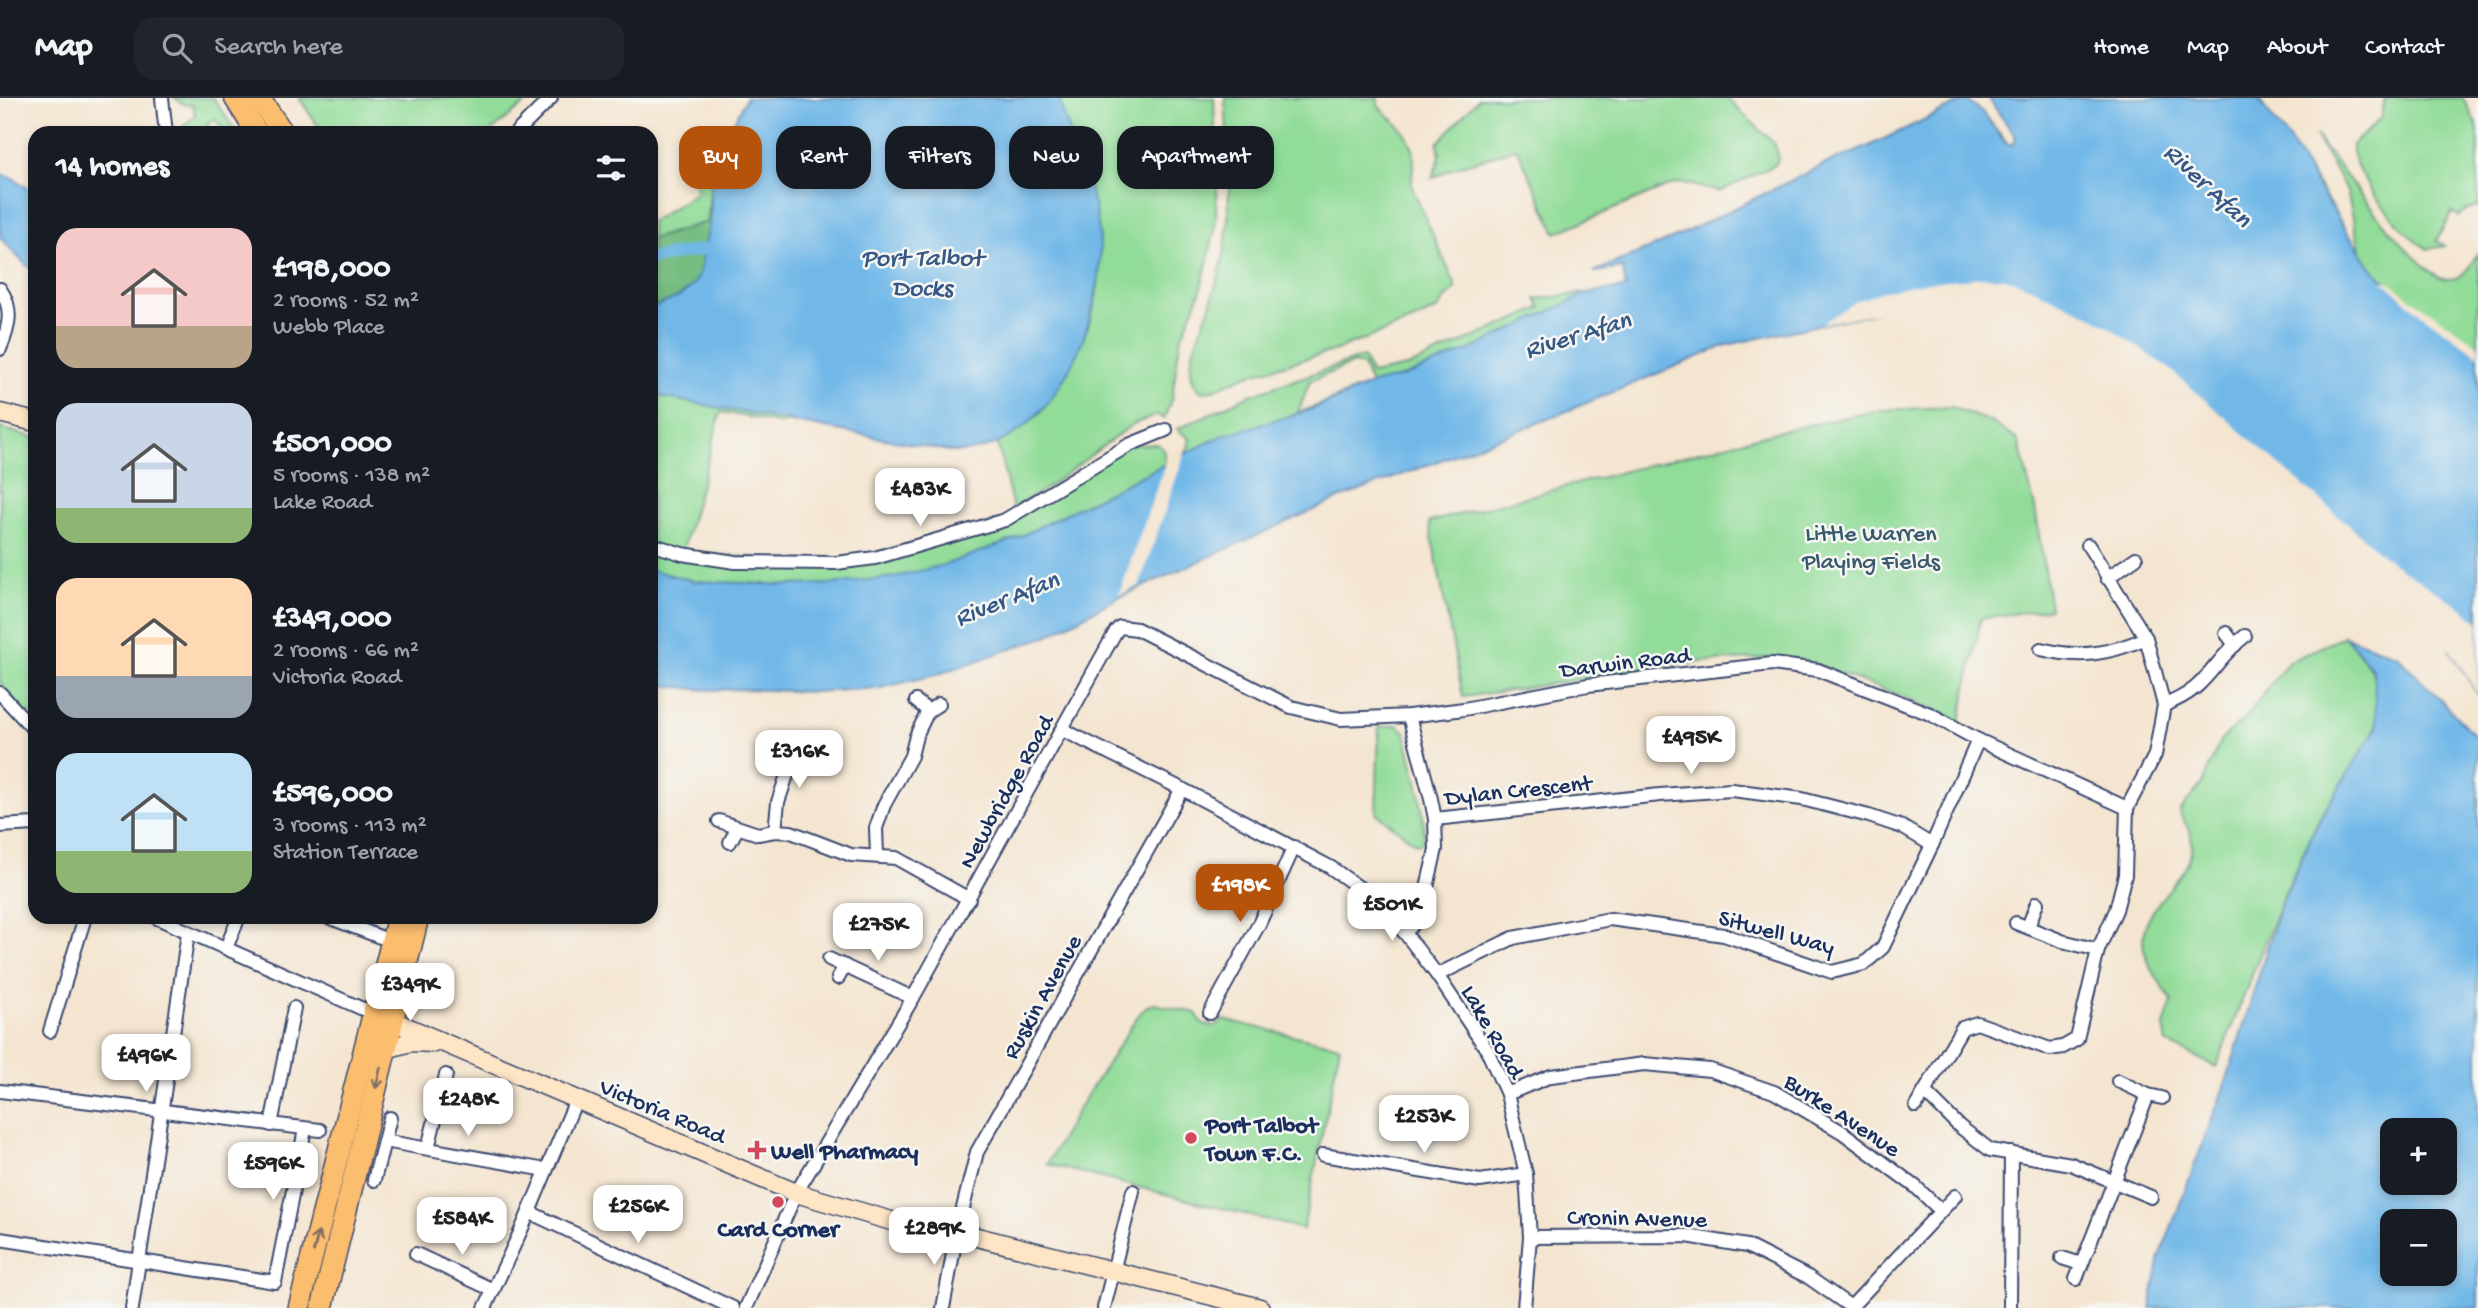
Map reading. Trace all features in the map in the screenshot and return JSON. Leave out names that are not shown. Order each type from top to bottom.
[{"type":"main road","points":[[234,98],[252,126]]},
{"type":"main road","points":[[259,98],[278,126]]},
{"type":"main road","points":[[322,1308],[385,1049],[384,1018],[397,924]]},
{"type":"main road","points":[[299,1308],[384,1018],[416,924]]},
{"type":"street","points":[[162,98],[165,126]]},
{"type":"street","points":[[523,126],[551,98]]},
{"type":"street","points":[[0,289],[10,316],[0,349]]},
{"type":"street","points":[[0,413],[28,420]]},
{"type":"street","points":[[658,546],[682,554],[735,562],[836,563],[875,558],[1013,517],[1129,445],[1166,430]]},
{"type":"street","points":[[1916,1106],[1962,1028],[1977,1023],[2050,1049],[2063,1047],[2077,1039],[2098,950],[2116,910],[2125,875],[2127,808],[2155,755],[2164,705],[2146,639],[2088,545]]},
{"type":"street","points":[[2108,578],[2136,558]]},
{"type":"street","name":"Darwin Road","points":[[1121,627],[1137,629],[1291,708],[1341,719],[1409,716],[1464,709],[1588,685],[1772,664],[1818,670],[1930,714],[1978,740],[2127,808]]},
{"type":"street","name":"Newbridge Road","points":[[746,1308],[796,1193],[913,998],[1116,631],[1121,627]]},
{"type":"street","points":[[2164,705],[2181,699],[2202,685],[2240,640],[2226,633]]},
{"type":"street","points":[[2041,649],[2059,660],[2103,654],[2146,639]]},
{"type":"street","points":[[0,693],[28,723]]},
{"type":"street","points":[[877,855],[876,828],[884,805],[911,756],[916,736],[933,708],[916,701]]},
{"type":"street","points":[[1405,933],[1420,916],[1434,862],[1434,818],[1409,716]]},
{"type":"street","name":"Lake Road","points":[[1063,730],[1330,867],[1368,894],[1405,933],[1487,1050],[1507,1094],[1525,1174],[1530,1237],[1524,1308]]},
{"type":"street","name":"Sitwell Way","points":[[1437,975],[1513,938],[1610,919],[1724,935],[1832,972],[1864,964],[1883,947],[1978,740]]},
{"type":"street","points":[[775,831],[778,802],[798,742]]},
{"type":"street","points":[[791,757],[804,762]]},
{"type":"street","name":"Ruskin Avenue","points":[[943,1308],[957,1232],[977,1152],[1182,789]]},
{"type":"street","name":"Dylan Crescent","points":[[1434,818],[1732,790],[1802,799],[1869,816],[1902,827],[1932,845]]},
{"type":"street","points":[[719,821],[758,834],[792,832],[851,855],[896,858],[969,899]]},
{"type":"street","points":[[0,825],[28,824]]},
{"type":"street","points":[[730,842],[737,829]]},
{"type":"street","points":[[1210,1013],[1259,924],[1294,847]]},
{"type":"street","points":[[2036,903],[2022,925],[2062,941],[2098,950]]},
{"type":"street","points":[[50,1031],[83,924]]},
{"type":"street","name":"Victoria Road","points":[[171,924],[440,1043],[492,1062],[796,1193],[905,1225],[957,1232],[1260,1308]]},
{"type":"street","points":[[226,948],[236,924]]},
{"type":"street","points":[[346,924],[380,937]]},
{"type":"street","points":[[132,1308],[188,933]]},
{"type":"street","points":[[829,959],[913,998]]},
{"type":"street","points":[[838,978],[845,966]]},
{"type":"street","points":[[271,1125],[294,1008]]},
{"type":"street","points":[[385,1049],[411,1042],[440,1043]]},
{"type":"street","name":"Burke Avenue","points":[[1507,1094],[1551,1076],[1644,1064],[1710,1070],[1774,1092],[1842,1132],[1916,1187],[1940,1210]]},
{"type":"street","points":[[428,1148],[446,1075]]},
{"type":"street","points":[[2118,1081],[2148,1095],[2162,1098]]},
{"type":"street","points":[[0,1091],[320,1130]]},
{"type":"street","points":[[1925,1093],[1959,1126],[1990,1150],[2071,1164],[2151,1197]]},
{"type":"street","points":[[2076,1279],[2116,1183],[2148,1095]]},
{"type":"street","points":[[485,1308],[576,1100]]},
{"type":"street","points":[[374,1180],[390,1118]]},
{"type":"street","points":[[0,1239],[275,1282],[305,1129]]},
{"type":"street","points":[[384,1141],[546,1170]]},
{"type":"street","points":[[2010,1308],[2011,1153]]},
{"type":"street","points":[[1323,1155],[1479,1181],[1525,1174]]},
{"type":"street","points":[[1104,1308],[1133,1191]]},
{"type":"street","points":[[1850,1308],[1955,1196]]},
{"type":"street","points":[[529,1212],[733,1308]]},
{"type":"street","name":"Cronin Avenue","points":[[1530,1237],[1687,1236],[1747,1246],[1808,1277],[1850,1308]]},
{"type":"street","points":[[416,1254],[493,1290]]},
{"type":"street","points":[[2062,1258],[2081,1264]]},
{"type":"green space","points":[[175,98],[213,98],[232,126],[220,126],[215,119],[207,123],[208,126],[184,126],[195,116],[193,105],[183,104]]},
{"type":"green space","points":[[299,98],[532,98],[498,126],[318,126]]},
{"type":"green space","points":[[746,98],[750,126],[731,126],[734,122]]},
{"type":"green space","points":[[1058,98],[1214,98],[1215,126],[1117,126],[1117,189],[1217,189],[1215,230],[1200,293],[1180,341],[1172,397],[1164,419],[1158,415],[1133,424],[1047,488],[1013,508],[997,442],[1016,432],[1045,407],[1084,338],[1095,302],[1099,269],[1098,236],[1088,189],[1103,189],[1103,126],[1068,126]]},
{"type":"green space","points":[[1225,98],[1378,98],[1378,106],[1401,128],[1410,141],[1414,156],[1413,190],[1455,284],[1455,290],[1444,299],[1438,309],[1417,319],[1336,350],[1245,376],[1202,392],[1194,384],[1191,361],[1221,269],[1227,230],[1229,189],[1274,189],[1274,126],[1226,126]]},
{"type":"green space","points":[[1479,98],[1726,98],[1774,143],[1779,158],[1775,165],[1719,192],[1689,184],[1671,185],[1556,233],[1517,148],[1454,168],[1432,178],[1440,157],[1438,143]]},
{"type":"green space","points":[[2257,98],[2290,141],[2361,254],[2347,191],[2315,135],[2398,240],[2434,274],[2447,279],[2458,277],[2469,267],[2478,252],[2478,383],[2340,279]]},
{"type":"green space","points":[[2385,98],[2463,98],[2478,128],[2478,206],[2459,216],[2452,212],[2436,241],[2444,246],[2428,249],[2406,231],[2368,186],[2353,156],[2352,145],[2381,118]]},
{"type":"green space","points":[[1966,100],[1982,112],[2009,145],[1089,573],[658,611],[658,305],[674,299],[710,229],[711,189],[760,189],[796,423],[785,421],[784,424],[721,412],[682,553],[836,563],[1005,520],[1129,445],[1158,444],[1163,451],[1165,464],[1187,452],[1190,439],[1177,429],[1250,395],[1363,357],[1371,374],[1407,367],[1541,308],[1536,299],[1626,288],[1623,268],[1594,272],[1676,237],[1821,166]],"holes":[[[1354,363],[1363,366],[1371,384],[1298,413],[1310,381]]]},
{"type":"green space","points":[[696,189],[711,189],[707,222],[658,237],[658,217],[697,192]]},
{"type":"green space","points":[[711,189],[708,239],[696,281],[681,295],[658,305],[658,237],[707,222]]},
{"type":"green space","name":"Little Warren Playing Fields","points":[[1951,407],[1989,421],[2018,440],[2035,508],[2050,609],[1981,618],[1960,722],[1912,700],[1823,667],[1787,657],[1696,662],[1463,697],[1429,522],[1780,431],[1881,410]]},
{"type":"green space","points":[[0,428],[28,436],[28,714],[0,683]]},
{"type":"green space","points":[[2345,636],[2364,659],[2378,685],[2380,705],[2377,722],[2364,751],[2326,806],[2290,881],[2216,1067],[2167,1043],[2164,1026],[2172,1001],[2145,953],[2143,936],[2148,921],[2186,866],[2191,851],[2191,836],[2179,811],[2202,784],[2220,741],[2245,718],[2288,662]]},
{"type":"green space","points":[[1398,725],[1405,732],[1421,800],[1424,841],[1419,844],[1376,813],[1379,727]]},
{"type":"green space","name":"Port Talbot Town F.C.","points":[[1154,1004],[1196,1013],[1202,1024],[1215,1026],[1225,1020],[1340,1046],[1303,1229],[1047,1164],[1137,1017],[1147,1006]]},
{"type":"water","name":"Port Talbot Docks","points":[[746,98],[1058,98],[1068,126],[1009,126],[1009,189],[1090,189],[1099,231],[1100,264],[1094,301],[1083,338],[1067,373],[1046,405],[1019,430],[989,446],[954,452],[658,396],[658,305],[685,292],[699,275],[711,217],[711,189],[762,189],[762,126],[731,126]]},
{"type":"water","name":"River Afan","points":[[1988,98],[2257,98],[2290,141],[2371,267],[2404,298],[2478,349],[2478,694],[2429,618],[2191,403],[2138,363],[2068,325],[1988,305],[1898,308],[1727,345],[1528,427],[1338,499],[1115,599],[1045,637],[936,675],[881,688],[813,692],[705,690],[658,685],[658,572],[695,581],[834,584],[895,577],[944,565],[1015,539],[1221,436],[1313,409],[1371,384],[1405,376],[1472,349],[1587,293],[1626,288],[1623,268],[1594,272],[1676,237],[1821,166],[1966,100],[1982,112],[2006,143],[2012,145],[2016,137]]},
{"type":"water","points":[[0,174],[28,188],[28,266],[0,237]]},
{"type":"water","points":[[2345,636],[2398,656],[2478,739],[2478,1308],[2150,1308],[2160,1257],[2228,1076],[2279,909],[2320,818],[2377,727],[2373,670]]},
{"type":"pier","points":[[2005,278],[2021,283],[2097,319],[2167,367],[2391,562],[2463,609],[2478,622],[2478,694],[2451,651],[2439,640],[2426,620],[2387,593],[2188,406],[2136,366],[2066,328],[1987,308],[1898,311],[1821,324],[1855,302],[1880,292],[1928,282]]},
{"type":"pier","points":[[2382,280],[2390,282],[2478,345],[2478,355],[2421,314]]},
{"type":"pier","points":[[1185,452],[1139,586],[1119,595],[1166,461]]},
{"type":"waterway","points":[[658,258],[705,249]]},
{"type":"place","name":"Port Talbot Town F.C.","points":[[1191,1138]]},
{"type":"place","name":"Well Pharmacy","points":[[757,1150]]},
{"type":"place","name":"Card Corner","points":[[778,1202]]}]
